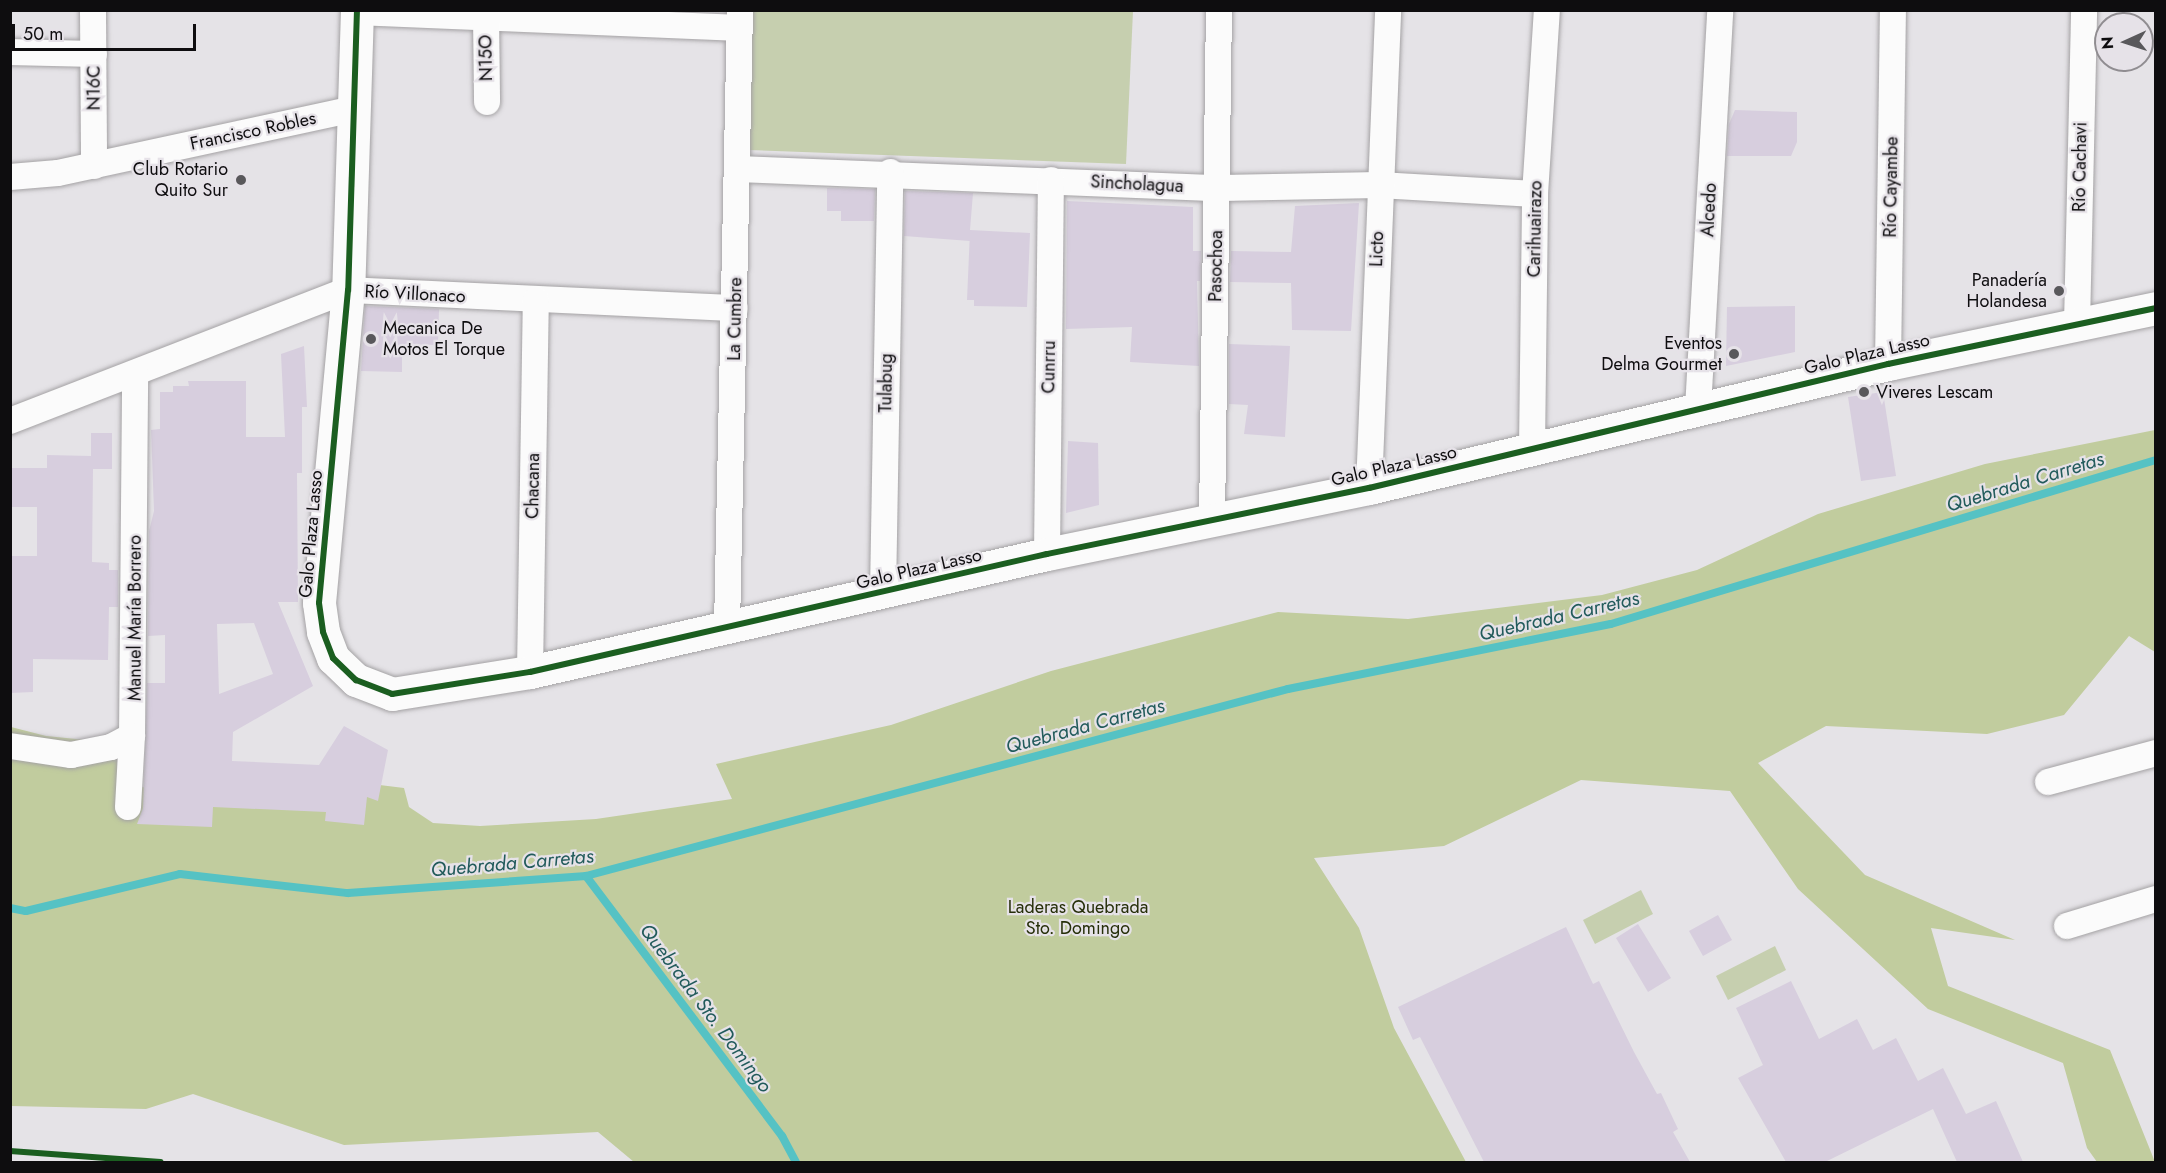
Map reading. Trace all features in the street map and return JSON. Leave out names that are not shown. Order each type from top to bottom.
[{"type":"street","name":"N16C","points":[[93,10],[94,166]]},
{"type":"street","name":"Pasochoa","points":[[1212,521],[1219,10]]},
{"type":"street","name":"Licto","points":[[1370,488],[1379,185],[1389,10]]},
{"type":"street","name":"Carihuairazo","points":[[1532,449],[1535,194],[1547,10]]},
{"type":"street","name":"Alcedo","points":[[1698,409],[1720,10]]},
{"type":"street","name":"Río Cayambe","points":[[1888,364],[1893,10]]},
{"type":"street","name":"Río Cachavi","points":[[2077,324],[2084,10]]},
{"type":"street","points":[[357,11],[740,19]]},
{"type":"street","name":"Galo Plaza Lasso","points":[[357,11],[348,290],[319,603],[323,633],[333,658],[356,680],[392,694],[530,672],[1047,554],[1370,488],[1888,364],[2156,308]]},
{"type":"street","name":"N15O","points":[[486,15],[486,102]]},
{"type":"street","name":"La Cumbre","points":[[727,627],[740,19]]},
{"type":"street","points":[[10,52],[94,54]]},
{"type":"street","name":"Francisco Robles","points":[[10,177],[31,177],[94,166],[354,109]]},
{"type":"street","name":"Sincholagua","points":[[738,169],[890,172],[1218,188],[1379,185],[1535,194]]},
{"type":"street","name":"Tulabug","points":[[883,593],[890,172]]},
{"type":"street","name":"Cunrru","points":[[1047,554],[1052,180]]},
{"type":"street","name":"Río Villonaco","points":[[10,421],[348,290],[735,308]]},
{"type":"street","name":"Chacana","points":[[530,672],[536,300]]},
{"type":"street","name":"Manuel María Borrero","points":[[128,807],[132,736],[135,373]]},
{"type":"street","points":[[10,746],[71,755],[111,747],[132,736]]},
{"type":"street","points":[[2048,782],[2156,753]]},
{"type":"street","points":[[2067,926],[2156,898]]},
{"type":"green space","points":[[752,11],[1133,11],[1126,164],[749,150]]},
{"type":"green space","name":"Laderas Quebrada Sto. Domingo","points":[[2155,430],[2155,652],[2129,636],[2064,715],[1987,734],[1826,726],[1758,763],[1865,875],[2015,940],[1931,928],[1948,986],[2110,1050],[2155,1162],[2097,1162],[2087,1148],[2063,1063],[1928,1009],[1798,889],[1730,791],[1581,780],[1444,846],[1314,858],[1359,928],[1394,1028],[1466,1162],[634,1162],[598,1132],[344,1145],[193,1094],[146,1109],[11,1106],[11,727],[46,736],[116,743],[118,771],[135,786],[218,798],[225,766],[404,788],[409,807],[433,823],[480,826],[596,819],[732,799],[716,764],[891,725],[1051,671],[1278,612],[1408,619],[1602,595],[1697,570],[1818,514],[1985,464]]},
{"type":"green space","points":[[1641,890],[1653,914],[1595,944],[1583,920]]},
{"type":"green space","points":[[1775,946],[1786,970],[1728,1000],[1716,976]]},
{"type":"building","points":[[1735,110],[1797,112],[1797,142],[1791,156],[1727,156],[1729,124]]},
{"type":"building","points":[[827,188],[875,189],[874,221],[841,221],[841,211],[827,211]]},
{"type":"building","points":[[905,191],[973,193],[970,230],[1030,233],[1027,307],[974,306],[974,300],[967,300],[970,241],[904,236]]},
{"type":"building","points":[[1067,201],[1193,207],[1193,251],[1201,251],[1200,281],[1197,281],[1199,366],[1130,362],[1132,327],[1066,329]]},
{"type":"building","points":[[1359,203],[1351,331],[1292,330],[1291,283],[1230,282],[1231,251],[1291,252],[1295,206]]},
{"type":"building","points":[[365,306],[439,309],[438,345],[402,344],[402,372],[361,371]]},
{"type":"building","points":[[1795,306],[1795,352],[1726,366],[1727,307]]},
{"type":"building","points":[[1229,344],[1290,346],[1285,437],[1244,434],[1248,405],[1229,404]]},
{"type":"building","points":[[304,346],[307,407],[302,407],[302,473],[297,473],[298,602],[278,602],[313,686],[233,732],[232,761],[319,765],[344,726],[388,750],[378,801],[367,797],[364,825],[325,821],[326,812],[213,807],[212,827],[137,824],[143,808],[147,683],[165,683],[165,635],[148,636],[149,531],[154,511],[151,430],[160,429],[160,392],[173,392],[173,386],[189,386],[188,381],[246,381],[246,437],[285,437],[281,354]],"holes":[[[254,623],[273,674],[219,694],[217,624]]]},
{"type":"building","points":[[1883,392],[1896,476],[1861,481],[1848,397]]},
{"type":"building","points":[[91,433],[112,433],[112,469],[93,469],[92,562],[109,563],[109,570],[118,570],[118,607],[109,607],[108,660],[33,659],[33,692],[10,693],[10,556],[37,556],[37,507],[10,507],[10,468],[47,468],[47,455],[91,456]]},
{"type":"building","points":[[1068,441],[1098,443],[1099,505],[1066,513]]},
{"type":"building","points":[[1718,915],[1732,940],[1703,956],[1689,931]]},
{"type":"building","points":[[1638,924],[1671,978],[1648,992],[1616,938]]},
{"type":"building","points":[[1566,927],[1593,984],[1599,981],[1657,1094],[1661,1093],[1678,1129],[1673,1132],[1690,1162],[1484,1162],[1420,1037],[1413,1040],[1398,1007]]},
{"type":"building","points":[[1791,981],[1819,1039],[1857,1019],[1873,1050],[1896,1038],[1918,1081],[1943,1068],[1966,1114],[1996,1101],[2023,1162],[1957,1162],[1933,1109],[1825,1162],[1786,1162],[1738,1078],[1763,1065],[1736,1008]]},
{"type":"waterway","name":"Quebrada Carretas","points":[[10,908],[26,911],[180,874],[348,893],[586,876],[1288,689],[1611,624],[2156,460]]},
{"type":"waterway","name":"Quebrada Sto. Domingo","points":[[586,876],[782,1136],[796,1162]]},
{"type":"cycle path","points":[[357,10],[348,290],[319,603],[323,632],[333,658],[356,680],[392,694],[530,672],[1047,554],[1369,488],[1888,364],[2156,308]]},
{"type":"cycle path","points":[[10,1151],[161,1162]]},
{"type":"place","name":"Club Rotario Quito Sur","points":[[241,180]]},
{"type":"place","name":"Panadería Holandesa","points":[[2059,291]]},
{"type":"place","name":"Mecanica De Motos El Torque","points":[[371,339]]},
{"type":"place","name":"Eventos Delma Gourmet","points":[[1734,354]]},
{"type":"place","name":"Viveres Lescam","points":[[1864,392]]}]
